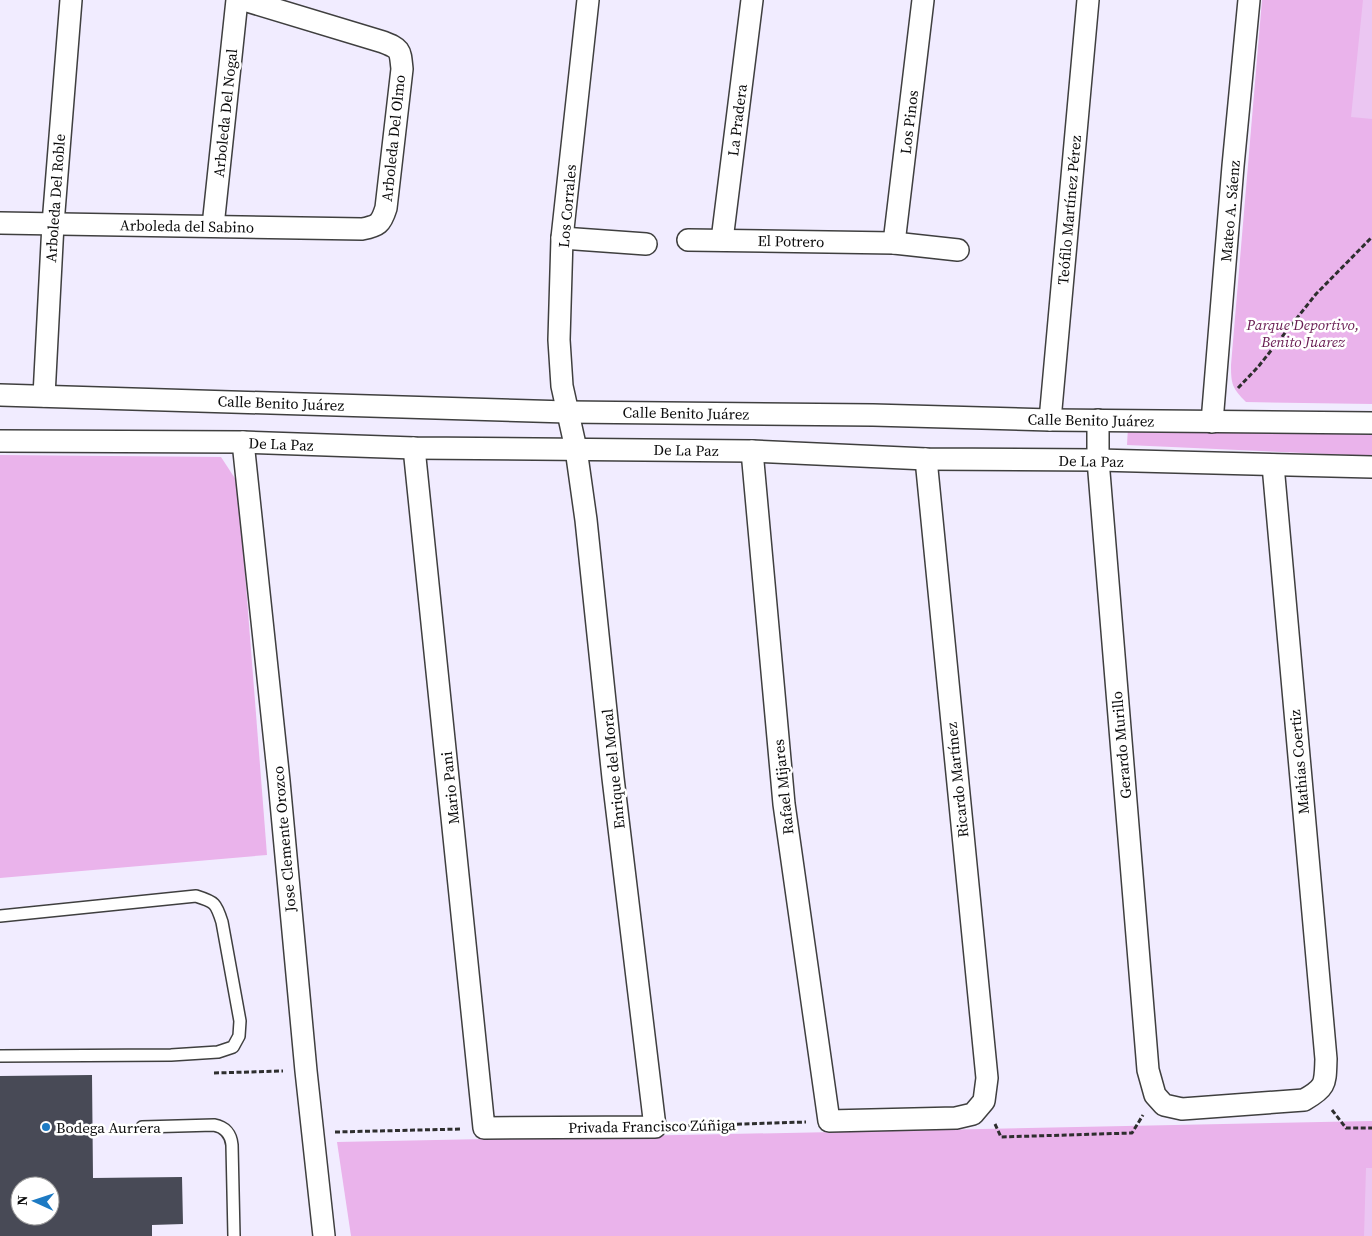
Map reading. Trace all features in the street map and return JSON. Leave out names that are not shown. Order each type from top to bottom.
[{"type":"street","name":"Arboleda Del Roble","points":[[44,396],[53,224],[71,0]]},
{"type":"street","name":"Arboleda Del Nogal","points":[[213,226],[236,0]]},
{"type":"street","name":"Arboleda Del Olmo","points":[[244,0],[396,47],[400,55],[402,69],[386,208],[382,219],[374,227]]},
{"type":"street","name":"Los Corrales","points":[[568,412],[562,386],[559,340],[562,238],[588,0]]},
{"type":"street","name":"La Pradera","points":[[722,240],[752,0]]},
{"type":"street","name":"Los Pinos","points":[[894,243],[923,0]]},
{"type":"street","name":"Teófilo Martínez Pérez","points":[[1050,420],[1088,0]]},
{"type":"street","name":"Mateo A. Sáenz","points":[[1212,422],[1249,0]]},
{"type":"street","name":"Arboleda del Sabino","points":[[0,223],[362,229],[374,227]]},
{"type":"street","points":[[562,238],[646,244]]},
{"type":"street","name":"El Potrero","points":[[688,240],[894,243],[958,250]]},
{"type":"street","name":"Calle Benito Juárez","points":[[0,395],[568,412],[1372,423]]},
{"type":"street","name":"Enrique del Moral","points":[[568,412],[576,449],[586,520],[613,778],[655,1127]]},
{"type":"street","name":"Gerardo Murillo","points":[[1098,420],[1098,460],[1148,1070],[1155,1095]]},
{"type":"street","name":"De La Paz","points":[[0,442],[243,442],[414,448],[752,451],[926,459],[1098,460],[1372,467]]},
{"type":"street","name":"Jose Clemente Orozco","points":[[243,442],[324,1236]]},
{"type":"street","name":"Mario Pani","points":[[414,448],[484,1128]]},
{"type":"street","name":"Rafael Mijares","points":[[752,451],[784,804],[829,1121]]},
{"type":"street","name":"Ricardo Martínez","points":[[926,459],[987,1078],[984,1101]]},
{"type":"street","name":"Mathías Coertiz","points":[[1272,465],[1326,1059],[1325,1081],[1318,1092]]},
{"type":"street","points":[[1155,1095],[1164,1105],[1182,1109],[1304,1100],[1318,1092]]},
{"type":"street","points":[[829,1121],[956,1118],[973,1114],[984,1101]]},
{"type":"street","name":"Privada Francisco Zúñiga","points":[[484,1128],[655,1127]]},
{"type":"lane","points":[[0,916],[196,896],[210,900],[217,906],[222,922],[240,1021],[239,1036],[233,1047],[218,1052],[171,1055],[0,1056]]},
{"type":"lane","points":[[142,1127],[214,1125],[225,1129],[232,1140],[234,1236]]},
{"type":"path","points":[[1235,392],[1258,367],[1316,294],[1372,237]]},
{"type":"path","points":[[212,1073],[306,1071]]},
{"type":"path","points":[[1318,1092],[1346,1128],[1372,1128]]},
{"type":"path","points":[[984,1101],[1001,1137],[1132,1133],[1155,1095]]},
{"type":"path","name":"Privada Francisco Zúñiga","points":[[655,1127],[829,1121]]},
{"type":"path","points":[[314,1132],[484,1128]]},
{"type":"green space","name":"Parque Deportivo, Benito Juarez","points":[[1262,0],[1372,0],[1372,404],[1246,402],[1235,389],[1232,381],[1231,365]]},
{"type":"green space","points":[[1128,427],[1372,427],[1372,456],[1127,445]]},
{"type":"green space","points":[[0,455],[221,457],[238,483],[267,855],[0,878]]},
{"type":"green space","points":[[1372,1121],[1372,1236],[351,1236],[337,1142]]},
{"type":"shaded area","points":[[1363,0],[1372,0],[1372,119],[1351,117]]},
{"type":"shaded area","points":[[1366,1168],[1372,1168],[1372,1236],[1364,1236]]},
{"type":"building","name":"Bodega Aurrera","points":[[92,1075],[93,1178],[182,1177],[183,1224],[152,1225],[152,1236],[0,1236],[0,1076]]},
{"type":"place","name":"Bodega Aurrera","points":[[46,1127]]}]
